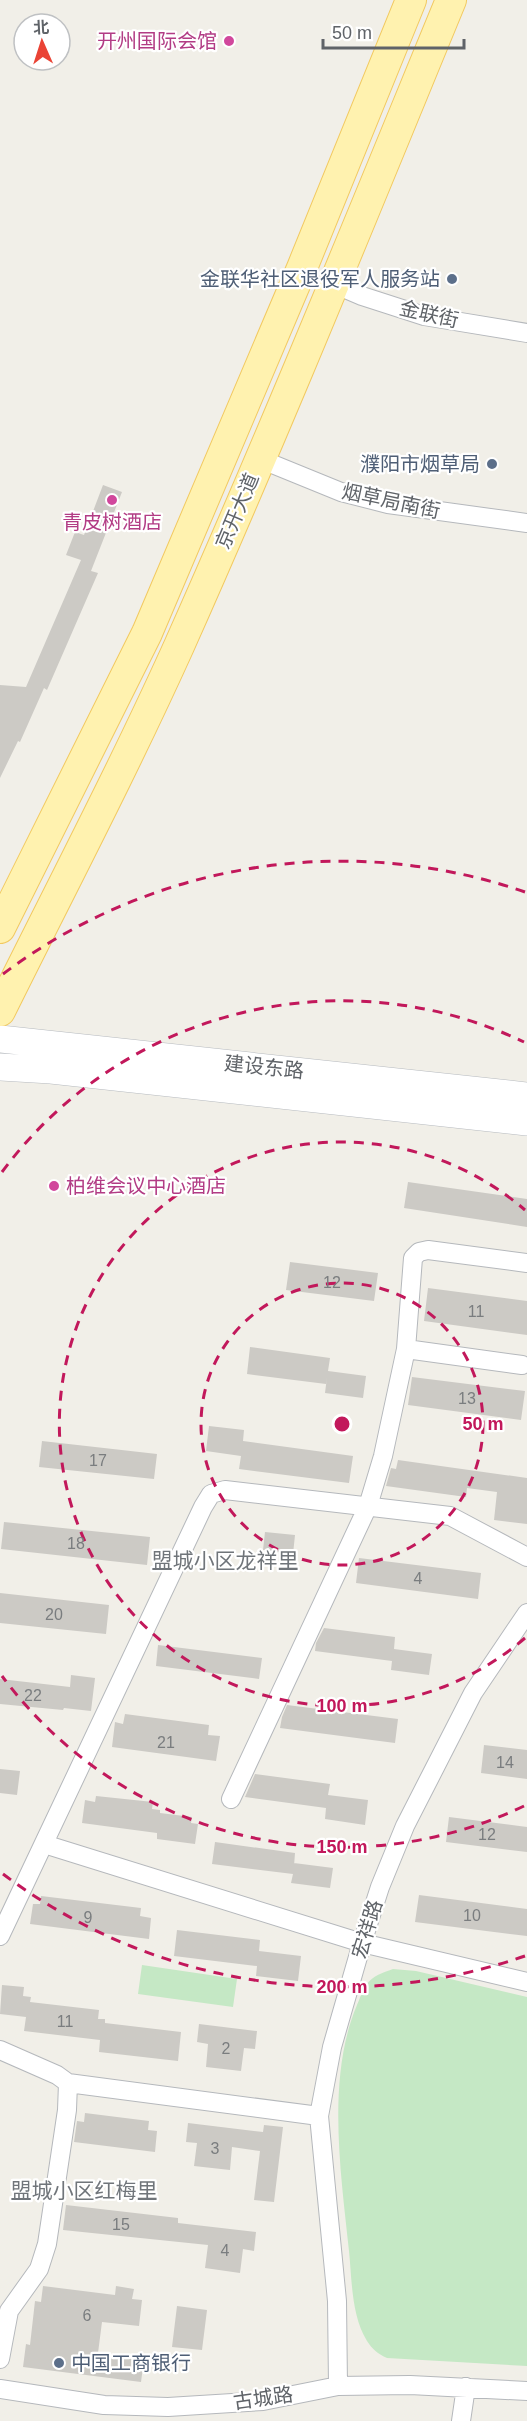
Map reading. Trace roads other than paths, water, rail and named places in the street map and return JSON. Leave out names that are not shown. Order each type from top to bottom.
[{"type":"main road","name":"京开大道","points":[[0,928],[147,633],[302,268],[411,0]]},
{"type":"main road","name":"京开大道","points":[[0,1011],[178,648],[334,284],[451,0]]},
{"type":"main road","name":"建设东路","points":[[0,1039],[527,1096]]},
{"type":"main road","name":"建设东路","points":[[0,1067],[63,1071],[527,1122]]},
{"type":"street","name":"金联街","points":[[334,284],[362,297],[424,316],[527,333]]},
{"type":"street","name":"烟草局南街","points":[[260,459],[341,492],[388,504],[527,523]]},
{"type":"street","points":[[231,1799],[368,1506],[383,1456],[406,1349],[413,1258],[419,1252],[428,1250],[527,1263]]},
{"type":"street","points":[[406,1349],[522,1365]]},
{"type":"street","points":[[0,1936],[202,1507],[211,1494],[225,1490],[450,1516],[527,1557]]},
{"type":"street","name":"宏祥路","points":[[338,2386],[337,2301],[319,2116],[332,2047],[380,1887],[405,1826],[473,1693],[527,1612]]},
{"type":"street","points":[[44,1844],[362,1943],[527,1982]]},
{"type":"street","points":[[0,2050],[57,2075],[68,2083],[319,2116]]},
{"type":"street","points":[[0,2359],[9,2312],[39,2269],[47,2244],[67,2110],[68,2083]]},
{"type":"street","name":"古城路","points":[[0,2389],[104,2405],[168,2407],[263,2401],[338,2386],[410,2385],[527,2391]]},
{"type":"street","points":[[461,2421],[466,2387]]},
{"type":"place","name":"开州国际会馆","points":[[229,41]]},
{"type":"place","name":"金联华社区退役军人服务站","points":[[452,279]]},
{"type":"place","name":"濮阳市烟草局","points":[[492,464]]},
{"type":"place","name":"青皮树酒店","points":[[112,500]]},
{"type":"place","name":"柏维会议中心酒店","points":[[54,1186]]},
{"type":"place","name":"中国工商银行","points":[[59,2363]]},
{"type":"district","name":"盟城小区龙祥里","points":[[225,1560]]},
{"type":"district","name":"盟城小区红梅里","points":[[84,2190]]}]
